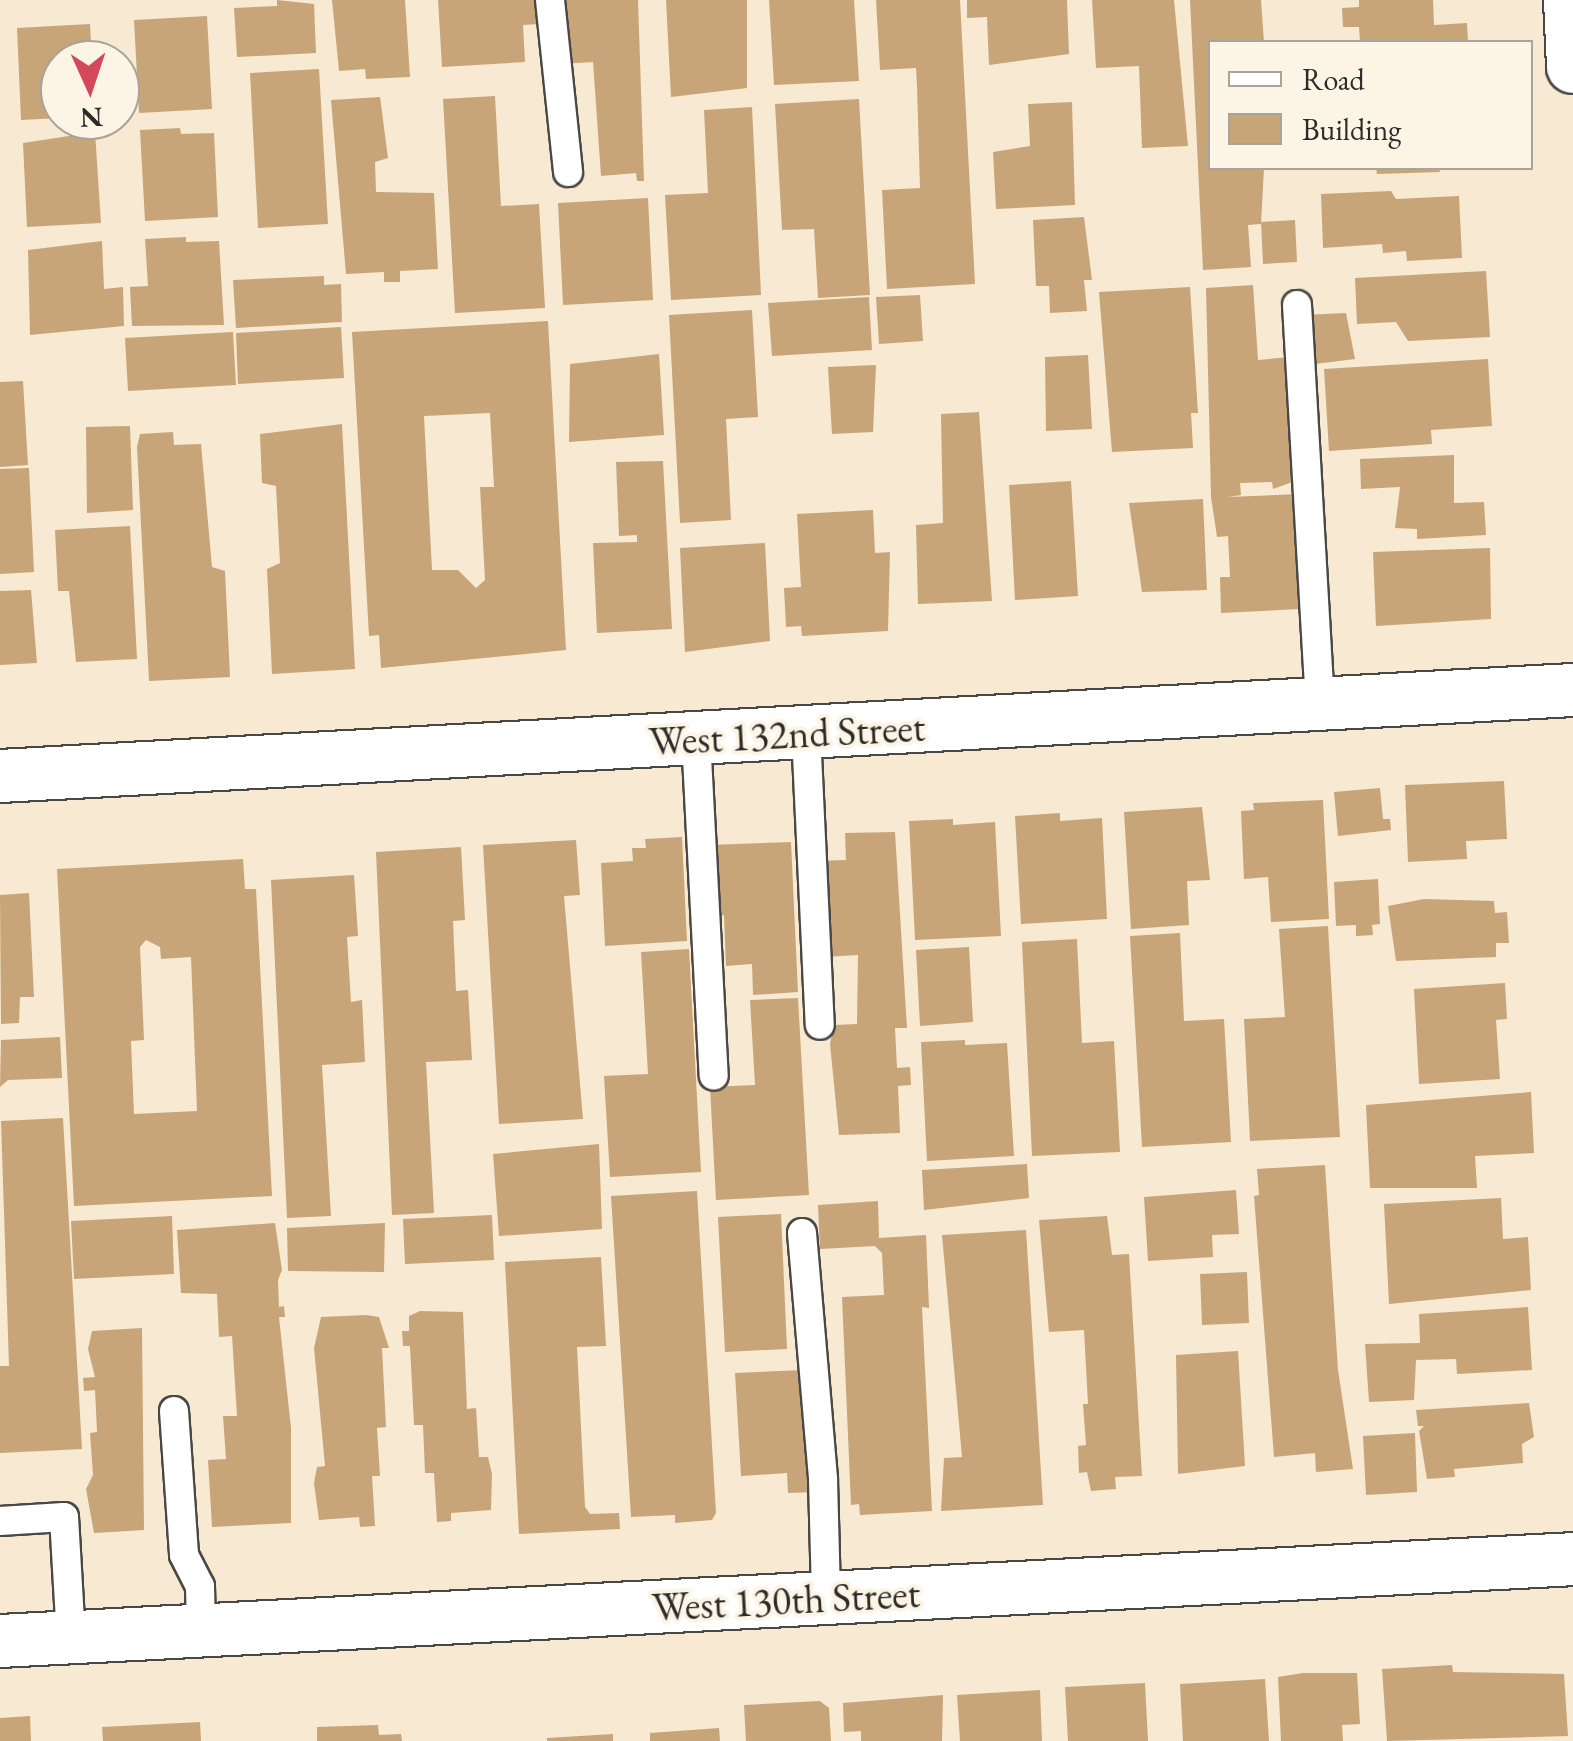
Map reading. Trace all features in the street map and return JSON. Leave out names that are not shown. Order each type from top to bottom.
[{"type":"street","points":[[1570,0],[1573,67]]},
{"type":"street","name":"West 132nd Street","points":[[0,776],[1573,690]]},
{"type":"street","name":"West 130th Street","points":[[0,1641],[1573,1559]]},
{"type":"lane","points":[[550,0],[568,172]]},
{"type":"lane","points":[[1297,305],[1320,704]]},
{"type":"lane","points":[[806,733],[820,1026]]},
{"type":"lane","points":[[696,738],[714,1076]]},
{"type":"lane","points":[[802,1234],[824,1480],[826,1598]]},
{"type":"lane","points":[[174,1411],[184,1554],[200,1586],[201,1631]]},
{"type":"lane","points":[[0,1521],[64,1517],[71,1638]]},
{"type":"building","points":[[277,0],[314,4],[316,53],[237,57],[234,8],[277,6]]},
{"type":"building","points":[[332,0],[405,0],[410,77],[366,79],[365,69],[339,71]]},
{"type":"building","points":[[438,0],[538,0],[539,24],[523,25],[525,62],[442,67]]},
{"type":"building","points":[[562,0],[638,0],[644,181],[637,181],[636,173],[601,176],[593,62],[561,64]]},
{"type":"building","points":[[666,0],[747,0],[747,88],[671,97]]},
{"type":"building","points":[[769,0],[854,0],[859,81],[774,85]]},
{"type":"building","points":[[876,0],[960,0],[975,284],[887,289],[882,190],[920,188],[917,86],[916,68],[880,70]]},
{"type":"building","points":[[967,0],[1067,0],[1069,54],[989,65],[987,17],[967,18]]},
{"type":"building","points":[[1092,0],[1174,0],[1188,146],[1142,148],[1139,66],[1096,68]]},
{"type":"building","points":[[1190,0],[1261,0],[1264,40],[1208,40],[1208,170],[1264,170],[1261,224],[1248,225],[1251,267],[1203,270]]},
{"type":"building","points":[[1359,0],[1433,0],[1434,25],[1467,23],[1468,40],[1360,40],[1359,27],[1343,27],[1342,8],[1359,7]]},
{"type":"building","points":[[207,16],[212,109],[140,113],[140,40],[135,40],[134,20]]},
{"type":"building","points":[[90,24],[91,40],[40,40],[40,119],[21,120],[17,28]]},
{"type":"building","points":[[319,69],[328,224],[258,228],[250,73]]},
{"type":"building","points":[[495,96],[501,206],[539,204],[545,308],[455,313],[443,99]]},
{"type":"building","points":[[380,97],[388,158],[375,162],[376,192],[434,193],[438,269],[400,271],[400,282],[384,282],[384,272],[346,274],[331,100]]},
{"type":"building","points":[[859,99],[870,295],[818,298],[814,229],[782,230],[775,104]]},
{"type":"building","points":[[1072,102],[1075,205],[996,209],[993,152],[1030,146],[1028,104]]},
{"type":"building","points":[[752,107],[761,295],[671,300],[665,195],[708,193],[704,110]]},
{"type":"building","points":[[180,128],[181,134],[214,133],[218,217],[145,221],[140,130]]},
{"type":"building","points":[[96,140],[101,223],[27,227],[23,143]]},
{"type":"building","points":[[1376,170],[1440,172],[1377,174]]},
{"type":"building","points":[[1391,191],[1396,199],[1459,196],[1462,258],[1407,261],[1406,251],[1383,253],[1382,244],[1323,248],[1321,194]]},
{"type":"building","points":[[648,198],[653,300],[563,305],[558,203]]},
{"type":"building","points":[[1084,217],[1092,280],[1084,280],[1087,311],[1050,313],[1049,286],[1036,286],[1033,220]]},
{"type":"building","points":[[1295,220],[1297,262],[1263,264],[1261,222]]},
{"type":"building","points":[[186,237],[186,242],[219,241],[224,325],[132,326],[130,287],[148,286],[145,239]]},
{"type":"building","points":[[102,241],[104,289],[123,287],[124,326],[30,335],[28,250]]},
{"type":"building","points":[[1486,271],[1490,337],[1408,341],[1396,322],[1357,324],[1355,278]]},
{"type":"building","points":[[324,276],[324,285],[341,284],[342,322],[236,328],[233,280]]},
{"type":"building","points":[[1253,285],[1258,360],[1289,357],[1298,480],[1273,489],[1272,482],[1240,483],[1241,495],[1228,497],[1299,494],[1304,595],[1300,609],[1221,613],[1220,577],[1230,577],[1228,536],[1217,537],[1211,497],[1206,288]]},
{"type":"building","points":[[1190,287],[1198,413],[1191,413],[1193,448],[1112,452],[1099,292]]},
{"type":"building","points":[[920,295],[923,341],[879,344],[876,297]]},
{"type":"building","points":[[869,297],[872,350],[772,356],[768,303]]},
{"type":"building","points":[[752,310],[758,417],[726,419],[731,520],[680,523],[669,315]]},
{"type":"building","points":[[1346,313],[1355,359],[1307,365],[1304,315]]},
{"type":"building","points":[[548,321],[566,650],[381,668],[379,635],[369,636],[352,332]],"holes":[[[490,413],[494,487],[480,487],[485,580],[476,588],[458,570],[432,570],[424,416]]]},
{"type":"building","points":[[341,327],[344,378],[238,384],[236,333]]},
{"type":"building","points":[[233,332],[236,385],[128,391],[125,338]]},
{"type":"building","points":[[659,354],[664,435],[569,442],[570,364]]},
{"type":"building","points":[[1088,355],[1092,429],[1046,431],[1045,357]]},
{"type":"building","points":[[1488,359],[1492,426],[1431,430],[1432,444],[1329,451],[1324,369]]},
{"type":"building","points":[[876,365],[873,432],[832,434],[828,367]]},
{"type":"building","points":[[23,381],[28,465],[0,467],[0,382]]},
{"type":"building","points":[[979,412],[992,601],[918,604],[916,525],[943,523],[941,414]]},
{"type":"building","points":[[342,424],[355,669],[272,674],[267,569],[280,563],[276,486],[262,483],[260,434]]},
{"type":"building","points":[[130,426],[133,510],[87,513],[86,427]]},
{"type":"building","points":[[173,432],[174,445],[201,444],[212,567],[225,571],[230,677],[149,681],[137,447],[140,434]]},
{"type":"building","points":[[1454,455],[1454,503],[1484,502],[1486,535],[1417,539],[1417,529],[1395,528],[1400,487],[1361,489],[1360,459]]},
{"type":"building","points":[[663,461],[672,629],[597,633],[593,543],[637,542],[637,535],[619,536],[616,462]]},
{"type":"building","points":[[29,468],[34,572],[0,574],[0,469]]},
{"type":"building","points":[[1071,481],[1078,596],[1015,600],[1009,485]]},
{"type":"building","points":[[1203,499],[1207,590],[1142,592],[1129,503]]},
{"type":"building","points":[[873,510],[875,553],[890,552],[888,631],[802,636],[801,626],[786,627],[784,588],[801,587],[797,514]]},
{"type":"building","points":[[130,526],[137,659],[76,662],[69,591],[58,591],[55,530]]},
{"type":"building","points":[[765,543],[770,641],[685,652],[680,548]]},
{"type":"building","points":[[1490,548],[1491,619],[1376,626],[1373,552]]},
{"type":"building","points":[[31,590],[37,663],[0,665],[0,591]]},
{"type":"building","points":[[1504,781],[1507,839],[1466,841],[1467,859],[1408,862],[1405,785]]},
{"type":"building","points":[[1380,788],[1383,819],[1390,819],[1391,830],[1338,836],[1334,792]]},
{"type":"building","points":[[1323,800],[1329,919],[1271,922],[1268,877],[1244,879],[1241,811],[1254,810],[1253,803]]},
{"type":"building","points":[[1202,807],[1210,880],[1187,881],[1189,925],[1131,929],[1124,812]]},
{"type":"building","points":[[1060,813],[1060,821],[1102,818],[1107,919],[1021,924],[1015,816]]},
{"type":"building","points":[[953,819],[953,825],[995,822],[1001,936],[915,940],[909,821]]},
{"type":"building","points":[[895,832],[907,1028],[895,1028],[897,1068],[910,1067],[911,1085],[898,1086],[900,1133],[839,1135],[830,1044],[834,1025],[857,1024],[858,955],[825,957],[816,861],[846,860],[845,833]]},
{"type":"building","points":[[682,837],[687,941],[605,946],[601,863],[633,861],[632,848],[646,848],[645,839]]},
{"type":"building","points":[[576,840],[580,895],[564,896],[583,1119],[499,1124],[483,845]]},
{"type":"building","points":[[791,842],[798,992],[753,995],[752,964],[726,966],[724,915],[712,916],[708,845]]},
{"type":"building","points":[[461,847],[465,920],[453,921],[456,991],[468,990],[472,1060],[426,1062],[434,1213],[392,1215],[376,852]]},
{"type":"building","points":[[243,859],[245,889],[256,889],[272,1196],[74,1206],[57,869]],"holes":[[[146,940],[160,947],[161,959],[191,957],[197,1111],[134,1114],[131,1041],[144,1040],[140,947]]]},
{"type":"building","points":[[354,875],[358,936],[347,937],[351,1002],[362,1000],[365,1062],[322,1065],[331,1216],[287,1218],[271,880]]},
{"type":"building","points":[[1378,879],[1380,924],[1372,925],[1373,935],[1356,936],[1356,925],[1336,926],[1334,882]]},
{"type":"building","points":[[29,893],[34,997],[20,997],[19,1023],[1,1024],[0,895]]},
{"type":"building","points":[[1424,899],[1494,901],[1495,913],[1507,912],[1509,943],[1496,943],[1496,957],[1396,961],[1388,906]]},
{"type":"building","points":[[1328,926],[1340,1137],[1250,1141],[1244,1019],[1285,1017],[1279,929]]},
{"type":"building","points":[[1180,933],[1184,1021],[1224,1019],[1231,1142],[1142,1147],[1130,936]]},
{"type":"building","points":[[1077,939],[1082,1043],[1114,1041],[1120,1152],[1032,1156],[1022,942]]},
{"type":"building","points":[[969,947],[973,1022],[920,1026],[916,950]]},
{"type":"building","points":[[689,949],[701,1172],[610,1177],[604,1076],[648,1074],[641,952]]},
{"type":"building","points":[[1505,983],[1507,1019],[1496,1020],[1500,1079],[1419,1084],[1414,989]]},
{"type":"building","points":[[798,998],[809,1195],[716,1200],[710,1087],[755,1085],[750,1000]]},
{"type":"building","points":[[60,1037],[62,1078],[8,1080],[0,1087],[1,1040]]},
{"type":"building","points":[[965,1040],[965,1045],[1007,1043],[1014,1156],[927,1161],[921,1042]]},
{"type":"building","points":[[1531,1092],[1534,1153],[1475,1156],[1477,1188],[1370,1188],[1366,1105]]},
{"type":"building","points":[[63,1118],[82,1449],[0,1453],[0,1366],[9,1366],[1,1121]]},
{"type":"building","points":[[599,1144],[602,1229],[499,1236],[493,1154]]},
{"type":"building","points":[[1027,1164],[1029,1198],[924,1210],[922,1170]]},
{"type":"building","points":[[1325,1165],[1338,1370],[1353,1469],[1316,1472],[1315,1453],[1274,1457],[1254,1196],[1259,1195],[1257,1169]]},
{"type":"building","points":[[1236,1190],[1239,1234],[1212,1235],[1213,1257],[1148,1261],[1144,1197]]},
{"type":"building","points":[[697,1191],[716,1513],[712,1520],[675,1523],[675,1515],[631,1517],[611,1196]]},
{"type":"building","points":[[1501,1198],[1503,1239],[1528,1237],[1531,1290],[1389,1304],[1384,1204]]},
{"type":"building","points":[[878,1201],[879,1238],[926,1235],[929,1308],[922,1307],[932,1511],[860,1515],[859,1504],[851,1505],[842,1297],[884,1295],[882,1253],[875,1246],[820,1249],[818,1205]]},
{"type":"building","points":[[781,1214],[787,1349],[725,1352],[718,1217]]},
{"type":"building","points":[[492,1215],[494,1260],[405,1264],[403,1219]]},
{"type":"building","points":[[172,1216],[174,1274],[74,1279],[71,1221]]},
{"type":"building","points":[[1107,1216],[1112,1255],[1129,1254],[1142,1476],[1115,1477],[1116,1489],[1091,1491],[1087,1472],[1079,1473],[1078,1446],[1086,1445],[1083,1404],[1088,1404],[1084,1330],[1049,1332],[1039,1220]]},
{"type":"building","points":[[275,1223],[282,1270],[278,1280],[279,1307],[284,1306],[285,1317],[279,1317],[291,1428],[291,1523],[212,1527],[208,1460],[226,1459],[223,1416],[237,1416],[232,1336],[219,1337],[217,1294],[181,1293],[177,1230]]},
{"type":"building","points":[[385,1223],[384,1272],[288,1271],[287,1228]]},
{"type":"building","points":[[1026,1230],[1043,1505],[941,1511],[944,1458],[962,1457],[942,1235]]},
{"type":"building","points":[[601,1257],[606,1346],[577,1347],[585,1507],[590,1514],[619,1513],[620,1529],[519,1534],[505,1262]]},
{"type":"building","points":[[1247,1272],[1249,1323],[1202,1325],[1200,1274]]},
{"type":"building","points":[[1528,1307],[1532,1370],[1457,1374],[1456,1359],[1416,1360],[1414,1400],[1369,1402],[1365,1344],[1420,1343],[1419,1314]]},
{"type":"building","points":[[420,1311],[463,1312],[467,1409],[476,1408],[479,1457],[488,1457],[492,1474],[491,1510],[451,1513],[451,1521],[437,1522],[434,1473],[425,1473],[423,1425],[414,1425],[410,1346],[403,1346],[402,1331],[409,1331],[409,1316]]},
{"type":"building","points":[[321,1317],[379,1317],[389,1348],[382,1348],[386,1427],[377,1428],[380,1476],[372,1476],[375,1526],[360,1527],[359,1517],[319,1520],[314,1483],[317,1467],[325,1466],[314,1348]]},
{"type":"building","points":[[142,1328],[144,1530],[94,1533],[86,1489],[93,1475],[90,1433],[97,1432],[95,1390],[84,1391],[83,1378],[95,1377],[88,1349],[92,1331]]},
{"type":"building","points":[[1238,1351],[1245,1466],[1178,1474],[1176,1355]]},
{"type":"building","points":[[803,1370],[816,1492],[788,1493],[787,1473],[741,1476],[735,1373]]},
{"type":"building","points":[[1529,1403],[1534,1437],[1522,1444],[1523,1463],[1454,1469],[1455,1477],[1427,1479],[1419,1431],[1424,1426],[1418,1426],[1416,1410]]},
{"type":"building","points":[[1415,1433],[1417,1492],[1366,1495],[1363,1436]]},
{"type":"building","points":[[1452,1665],[1453,1672],[1564,1674],[1568,1736],[1387,1741],[1382,1669]]},
{"type":"building","points":[[1357,1673],[1360,1724],[1342,1725],[1343,1741],[1281,1741],[1278,1677]]},
{"type":"building","points":[[1265,1679],[1269,1741],[1183,1741],[1180,1684]]},
{"type":"building","points":[[1145,1683],[1148,1741],[1068,1741],[1065,1687]]},
{"type":"building","points":[[1040,1690],[1042,1741],[960,1741],[957,1695]]},
{"type":"building","points":[[943,1695],[942,1741],[861,1741],[861,1731],[844,1732],[843,1703]]},
{"type":"building","points":[[820,1701],[829,1708],[831,1741],[746,1741],[744,1705]]},
{"type":"building","points":[[30,1716],[31,1741],[0,1741],[0,1718]]},
{"type":"building","points":[[200,1722],[201,1741],[103,1741],[102,1727]]},
{"type":"building","points":[[378,1725],[379,1735],[401,1734],[402,1741],[317,1741],[317,1727]]},
{"type":"building","points":[[719,1728],[720,1741],[650,1741],[650,1733]]},
{"type":"building","points":[[613,1734],[613,1741],[547,1741],[547,1738]]}]
